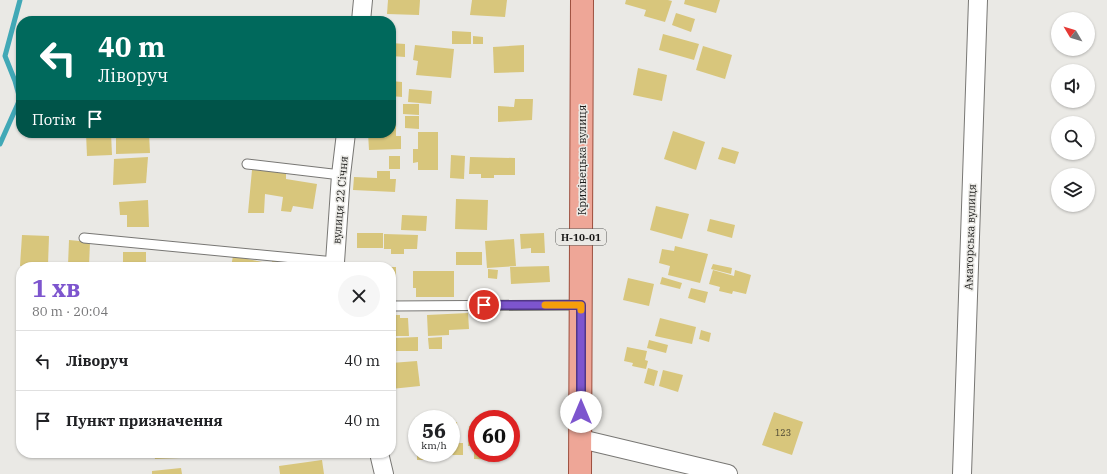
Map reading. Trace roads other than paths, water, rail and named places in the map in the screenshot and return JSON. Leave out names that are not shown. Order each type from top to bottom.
[{"type":"main road","name":"Крихівецька вулиця","points":[[580,474],[582,0]]},
{"type":"street","points":[[361,16],[363,0]]},
{"type":"street","name":"Аматорська вулиця","points":[[962,474],[978,0]]},
{"type":"street","name":"вулиця 22 Січня","points":[[335,262],[341,175],[345,138]]},
{"type":"street","points":[[581,439],[728,474]]},
{"type":"street","points":[[380,458],[384,474]]},
{"type":"lane","points":[[247,164],[341,175]]},
{"type":"lane","points":[[84,238],[307,262]]},
{"type":"lane","points":[[396,306],[581,305]]},
{"type":"waterway","points":[[16,85],[5,56],[20,0]]},
{"type":"waterway","points":[[0,144],[16,108]]}]
